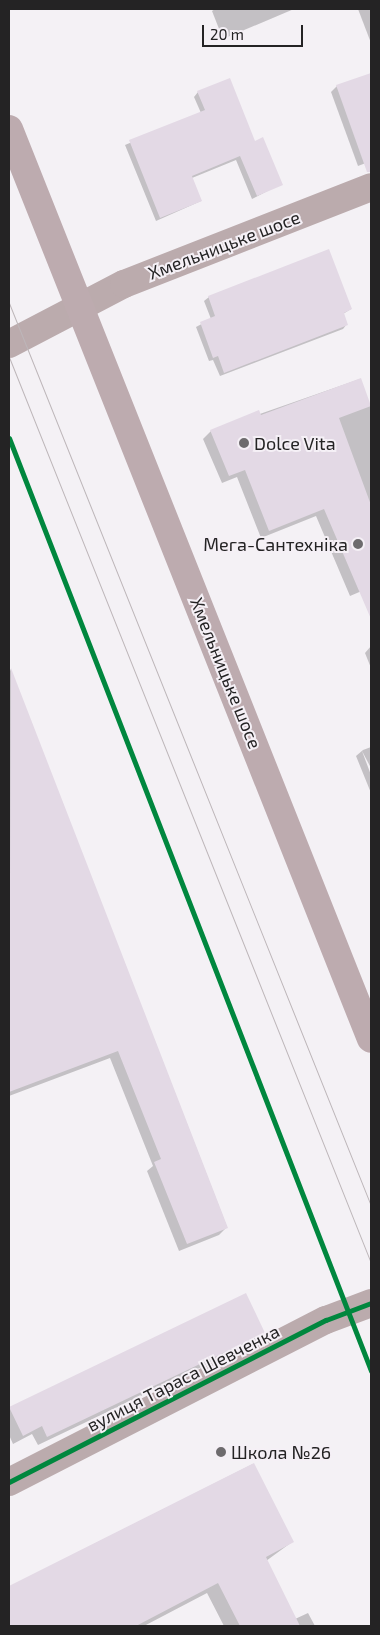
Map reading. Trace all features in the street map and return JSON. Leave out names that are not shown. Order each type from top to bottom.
[{"type":"main road","name":"Хмельницьке шосе","points":[[9,130],[371,1039]]},
{"type":"street","name":"Хмельницьке шосе","points":[[80,308],[124,284],[371,187]]},
{"type":"street","points":[[9,344],[80,308]]},
{"type":"street","name":"вулиця Тараса Шевченка","points":[[9,1482],[326,1320],[371,1303]]},
{"type":"building","points":[[371,73],[371,172],[367,172],[336,85]]},
{"type":"building","points":[[230,78],[255,141],[263,137],[283,185],[257,196],[240,156],[192,176],[202,201],[160,218],[129,140],[205,110],[197,91]]},
{"type":"building","points":[[329,249],[352,309],[344,313],[348,325],[224,373],[218,356],[213,358],[200,322],[215,316],[208,296]]},
{"type":"building","points":[[361,378],[371,406],[339,418],[371,505],[371,619],[324,509],[269,531],[245,470],[229,476],[210,430],[259,410],[261,415]]},
{"type":"building","points":[[11,668],[228,1228],[187,1244],[154,1162],[161,1159],[118,1051],[9,1092]]},
{"type":"building","points":[[246,1293],[265,1333],[47,1437],[42,1426],[23,1436],[9,1407]]},
{"type":"building","points":[[254,1463],[294,1542],[266,1557],[300,1626],[240,1626],[218,1583],[136,1626],[9,1626],[9,1586]]},
{"type":"tram line","points":[[9,303],[371,1206]]},
{"type":"tram line","points":[[9,357],[371,1263]]},
{"type":"cycle path","points":[[9,438],[371,1371]]},
{"type":"cycle path","points":[[9,1482],[326,1320],[371,1303]]},
{"type":"place","name":"Dolce Vita","points":[[244,443]]},
{"type":"place","name":"Мега-Сантехніка","points":[[358,544]]},
{"type":"place","name":"Школа №26","points":[[221,1452]]}]
